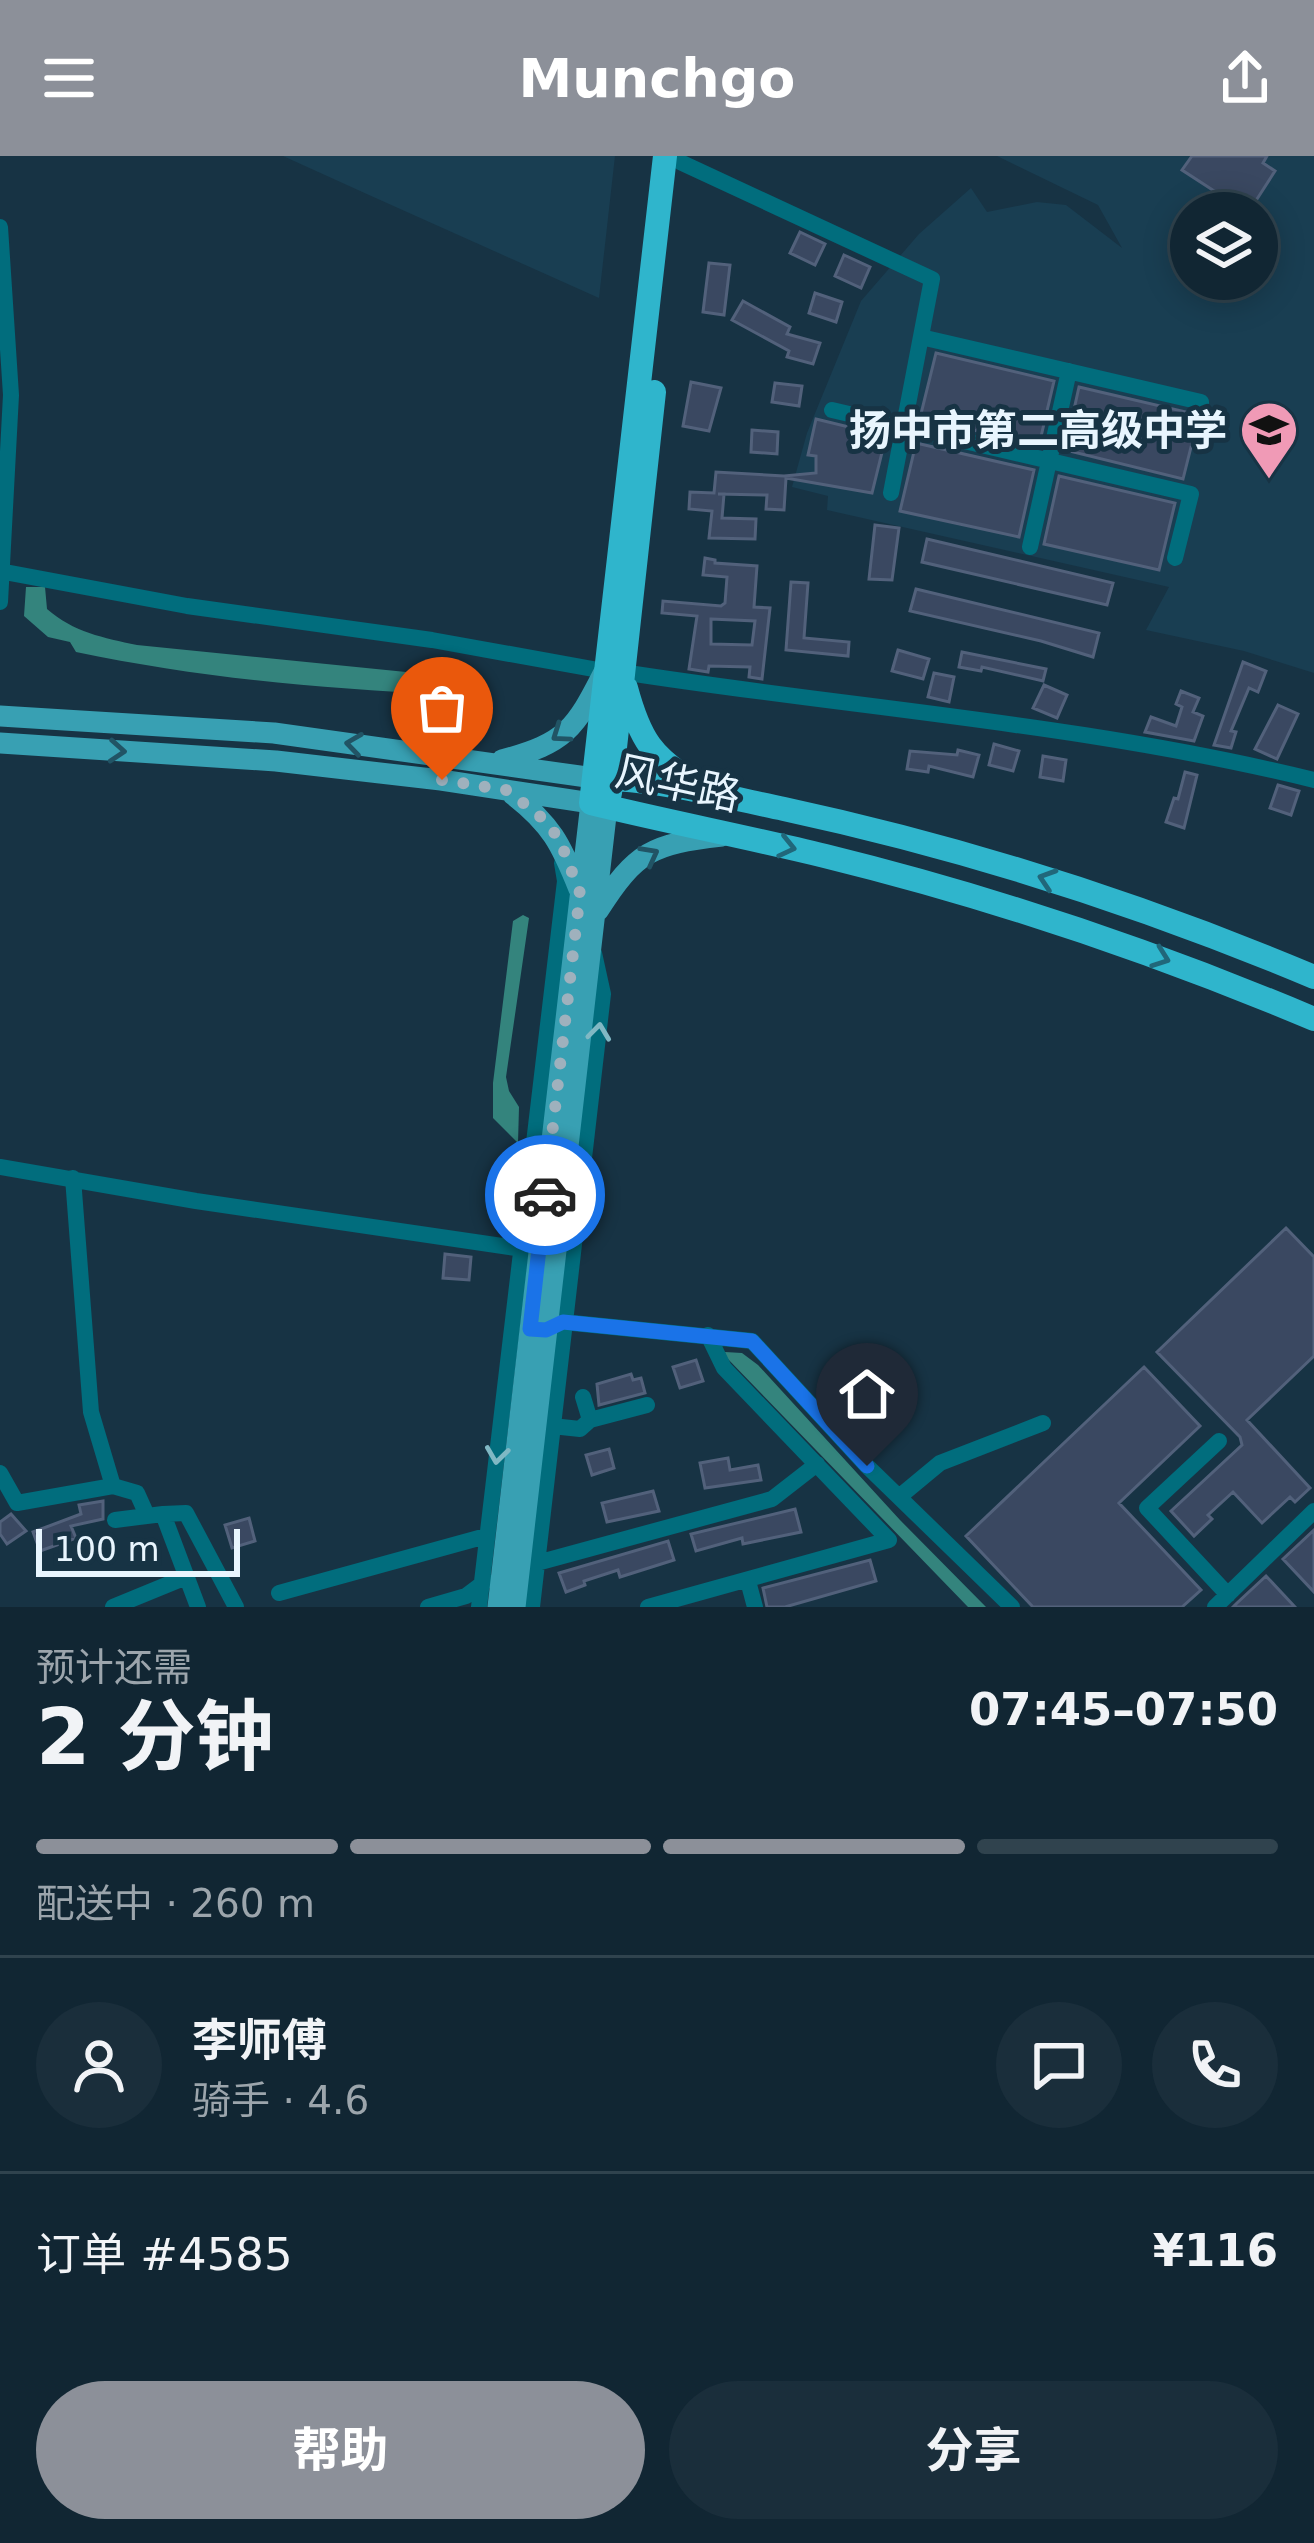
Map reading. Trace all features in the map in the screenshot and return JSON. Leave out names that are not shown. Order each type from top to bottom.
[{"type":"highway","points":[[601,792],[676,158]]},
{"type":"highway","points":[[613,672],[638,732],[661,763],[710,793]]},
{"type":"highway","name":"风华路","points":[[601,792],[710,793],[997,862],[1193,929],[1314,977]]},
{"type":"highway","name":"风华路","points":[[601,792],[733,834],[991,901],[1098,935],[1314,1019]]},
{"type":"main road","points":[[488,763],[556,741],[580,720],[613,672]]},
{"type":"main road","name":"风华路","points":[[0,716],[274,733],[488,763],[601,792]]},
{"type":"main road","name":"风华路","points":[[0,743],[276,761],[506,790],[601,792]]},
{"type":"main road","points":[[506,790],[538,814],[559,838],[580,893]]},
{"type":"main road","points":[[515,1607],[580,893],[601,792]]},
{"type":"main road","points":[[499,1607],[595,917],[601,792]]},
{"type":"main road","points":[[595,917],[624,871],[650,850],[733,834]]},
{"type":"street","points":[[676,158],[932,279],[891,493]]},
{"type":"street","points":[[0,227],[11,394],[0,602]]},
{"type":"street","points":[[921,337],[1201,402]]},
{"type":"street","points":[[1030,548],[1069,371]]},
{"type":"street","points":[[832,410],[1191,494],[1175,558]]},
{"type":"street","points":[[1,572],[613,672],[1008,724],[1264,767],[1314,780]]},
{"type":"street","points":[[532,1607],[552,1426],[523,1249],[565,881],[559,838]]},
{"type":"street","points":[[0,1167],[523,1249]]},
{"type":"street","points":[[74,1178],[91,1412],[113,1486]]},
{"type":"street","points":[[538,1327],[752,1341],[899,1497],[1012,1607]]},
{"type":"street","points":[[479,1607],[486,1536],[538,1327]]},
{"type":"street","points":[[648,1607],[890,1540],[724,1368],[708,1335]]},
{"type":"street","points":[[583,1397],[590,1420]]},
{"type":"street","points":[[552,1426],[580,1429],[590,1420],[647,1405]]},
{"type":"street","points":[[899,1497],[940,1462],[1043,1423]]},
{"type":"street","points":[[1219,1441],[1147,1508],[1221,1601],[1314,1511]]},
{"type":"street","points":[[537,1563],[772,1499],[817,1464]]},
{"type":"street","points":[[0,1472],[17,1503],[113,1486],[137,1493],[154,1513],[198,1607]]},
{"type":"street","points":[[115,1520],[186,1513],[236,1607]]},
{"type":"street","points":[[279,1592],[486,1536]]},
{"type":"street","points":[[428,1607],[466,1596],[503,1568]]},
{"type":"street","points":[[113,1607],[186,1577]]},
{"type":"street","points":[[748,1581],[755,1607]]},
{"type":"shaded area","points":[[283,156],[615,156],[599,298],[369,195]]},
{"type":"shaded area","points":[[997,156],[1314,156],[1314,673],[1244,651],[1146,630],[1169,587],[827,510],[828,496],[792,487],[807,433],[861,301],[919,234],[971,188],[987,212],[1037,202],[1066,205],[1122,248],[1098,205]]},
{"type":"shaded area","points":[[26,587],[45,587],[47,609],[78,629],[137,645],[446,676],[441,694],[350,689],[212,675],[76,652],[70,642],[48,637],[24,616]]},
{"type":"shaded area","points":[[523,915],[529,918],[506,1077],[519,1107],[518,1143],[493,1118],[493,1083],[513,921]]},
{"type":"shaded area","points":[[725,1352],[742,1353],[758,1365],[986,1607],[968,1607]]},
{"type":"building","points":[[1192,156],[1267,156],[1263,163],[1275,171],[1262,192],[1216,192],[1182,170]]},
{"type":"building","points":[[800,232],[825,244],[815,265],[790,253]]},
{"type":"building","points":[[844,255],[870,267],[861,288],[835,276]]},
{"type":"building","points":[[709,263],[730,265],[724,315],[703,312]]},
{"type":"building","points":[[815,293],[842,302],[836,322],[809,313]]},
{"type":"building","points":[[743,301],[790,327],[787,334],[820,343],[813,364],[787,357],[789,351],[732,320]]},
{"type":"building","points":[[936,353],[1054,381],[1039,445],[920,418]]},
{"type":"building","points":[[691,382],[721,388],[709,431],[683,426]]},
{"type":"building","points":[[775,383],[802,386],[799,406],[772,402]]},
{"type":"building","points":[[1079,387],[1199,415],[1183,479],[1065,450]]},
{"type":"building","points":[[816,419],[886,436],[872,493],[786,478],[784,510],[766,509],[767,495],[724,494],[722,518],[756,519],[755,539],[709,538],[712,511],[689,509],[690,492],[714,493],[716,472],[816,473],[816,456],[808,455]]},
{"type":"building","points":[[752,430],[778,432],[777,454],[751,452]]},
{"type":"building","points":[[916,443],[1034,470],[1019,537],[900,511]]},
{"type":"building","points":[[1059,476],[1175,503],[1159,570],[1044,544]]},
{"type":"building","points":[[875,525],[899,528],[892,580],[869,579]]},
{"type":"building","points":[[927,539],[1113,583],[1107,605],[922,562]]},
{"type":"building","points":[[705,558],[757,566],[754,607],[770,608],[762,679],[749,677],[750,667],[709,666],[708,672],[689,669],[697,616],[662,613],[663,601],[721,606],[727,577],[703,575]],"holes":[[[711,619],[755,621],[752,645],[711,644]]]},
{"type":"building","points":[[791,582],[808,583],[804,638],[849,642],[848,656],[786,650]]},
{"type":"building","points":[[916,589],[1099,633],[1093,657],[910,611]]},
{"type":"building","points":[[898,650],[929,659],[923,679],[892,671]]},
{"type":"building","points":[[962,652],[1046,669],[1043,681],[982,667],[981,671],[959,667]]},
{"type":"building","points":[[1243,662],[1266,671],[1258,692],[1249,688],[1231,731],[1236,732],[1231,748],[1214,745]]},
{"type":"building","points":[[934,673],[954,677],[949,702],[928,697]]},
{"type":"building","points":[[1044,685],[1067,695],[1057,718],[1033,708]]},
{"type":"building","points":[[1181,691],[1199,698],[1193,712],[1203,716],[1194,741],[1145,732],[1151,717],[1176,726]]},
{"type":"building","points":[[1278,705],[1298,714],[1277,759],[1255,749]]},
{"type":"building","points":[[994,744],[1019,751],[1013,771],[989,765]]},
{"type":"building","points":[[958,750],[979,755],[973,777],[929,766],[928,772],[907,769],[910,751],[957,755]]},
{"type":"building","points":[[1043,756],[1066,760],[1063,781],[1040,777]]},
{"type":"building","points":[[1185,772],[1197,775],[1184,828],[1166,822]]},
{"type":"building","points":[[1278,785],[1299,791],[1291,815],[1270,808]]},
{"type":"building","points":[[1286,1228],[1314,1257],[1314,1356],[1247,1420],[1310,1488],[1295,1502],[1290,1497],[1262,1523],[1233,1492],[1194,1536],[1171,1511],[1242,1445],[1240,1437],[1157,1352]]},
{"type":"building","points":[[445,1254],[471,1257],[469,1280],[443,1278]]},
{"type":"building","points":[[696,1360],[703,1381],[680,1388],[673,1367]]},
{"type":"building","points":[[1144,1367],[1200,1426],[1119,1503],[1201,1590],[1182,1607],[1033,1607],[966,1536]]},
{"type":"building","points":[[631,1374],[633,1380],[641,1378],[645,1393],[599,1405],[597,1384]]},
{"type":"building","points":[[609,1449],[614,1468],[592,1475],[586,1455]]},
{"type":"building","points":[[728,1458],[730,1470],[758,1465],[761,1480],[705,1488],[700,1463]]},
{"type":"building","points":[[653,1491],[659,1511],[607,1522],[602,1503]]},
{"type":"building","points":[[103,1501],[103,1519],[71,1526],[76,1538],[40,1551],[33,1532],[81,1514],[79,1505]]},
{"type":"building","points":[[795,1509],[801,1532],[743,1544],[742,1538],[696,1551],[691,1534]]},
{"type":"building","points":[[11,1514],[26,1531],[7,1544],[0,1534],[0,1522]]},
{"type":"building","points":[[249,1518],[255,1541],[232,1548],[225,1525]]},
{"type":"building","points":[[1314,1530],[1314,1592],[1283,1559]]},
{"type":"building","points":[[668,1541],[674,1560],[620,1577],[618,1570],[566,1592],[559,1573]]},
{"type":"building","points":[[870,1560],[876,1581],[785,1607],[767,1607],[763,1588]]},
{"type":"building","points":[[1266,1576],[1295,1607],[1233,1607],[1237,1603]]},
{"type":"way so far","points":[[442,780],[506,790],[538,814],[559,838],[580,893],[545,1195]]},
{"type":"place","name":"扬中市第二高级中学","points":[[1269,481]]},
{"type":"route","points":[[545,1195],[530,1329],[546,1330],[563,1322],[752,1341],[867,1466]]}]
